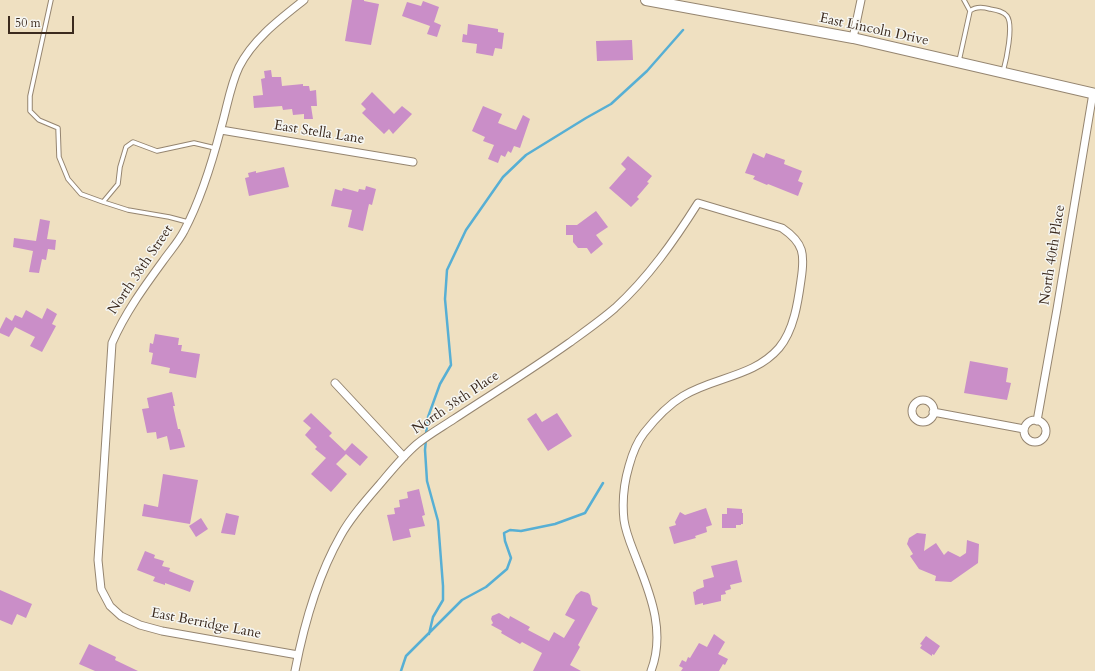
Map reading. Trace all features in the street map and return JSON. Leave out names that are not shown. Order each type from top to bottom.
[{"type":"main road","name":"East Lincoln Drive","points":[[646,0],[670,2],[695,9],[853,38],[1094,93]]},
{"type":"street","name":"North 38th Street","points":[[101,589],[98,560],[112,343],[120,324],[131,305],[184,232],[204,185],[239,67],[263,34],[304,0]]},
{"type":"street","points":[[853,38],[861,0]]},
{"type":"street","name":"North 40th Place","points":[[1037,421],[1094,93]]},
{"type":"street","name":"East Stella Lane","points":[[221,130],[413,162]]},
{"type":"street","name":"North 38th Place","points":[[295,671],[319,580],[341,534],[366,500],[417,444],[479,402],[544,361],[588,330],[615,308],[637,285],[672,243],[698,203],[782,228],[794,236],[800,246],[804,263],[789,332],[779,348],[768,358],[750,370],[705,386],[683,396],[664,410],[643,434],[631,459],[624,488],[624,521],[653,606],[658,647],[651,671]]},
{"type":"street","points":[[335,384],[404,457]]},
{"type":"street","points":[[933,412],[1024,429]]},
{"type":"street","points":[[1034,420],[1037,421],[1043,424],[1046,431],[1044,437],[1038,441],[1030,441],[1025,436],[1024,429],[1028,423],[1034,420]]},
{"type":"street","name":"East Berridge Lane","points":[[101,589],[110,606],[121,616],[140,625],[298,655]]},
{"type":"lane","points":[[51,0],[30,96],[30,111],[39,120],[58,128],[59,157],[68,179],[81,194],[103,202],[128,210],[188,222]]},
{"type":"lane","points":[[959,63],[970,11],[964,0]]},
{"type":"lane","points":[[970,11],[974,8],[984,8],[1001,12],[1007,16],[1010,22],[1003,73]]},
{"type":"lane","points":[[103,202],[118,184],[120,167],[126,147],[133,142],[157,151],[194,143],[215,148]]},
{"type":"building","points":[[352,0],[364,0],[379,4],[371,45],[345,41]]},
{"type":"building","points":[[423,1],[439,7],[434,22],[441,25],[437,37],[427,34],[430,26],[402,16],[407,2],[421,6]]},
{"type":"building","points":[[468,24],[498,29],[498,32],[504,33],[502,49],[495,48],[493,56],[476,53],[477,44],[462,42],[463,34],[467,35]]},
{"type":"building","points":[[632,40],[633,60],[597,61],[596,41]]},
{"type":"building","points":[[271,70],[272,77],[281,77],[282,86],[303,84],[303,86],[309,86],[310,91],[316,90],[317,106],[311,106],[313,119],[304,119],[304,114],[293,115],[292,109],[283,110],[282,106],[254,108],[253,96],[263,95],[261,79],[265,78],[264,71]]},
{"type":"building","points":[[372,92],[394,114],[402,106],[412,114],[393,134],[389,129],[384,134],[362,113],[366,109],[361,104]]},
{"type":"building","points":[[483,106],[502,114],[498,123],[516,130],[523,115],[530,119],[520,148],[514,146],[511,153],[508,151],[505,157],[501,155],[498,163],[488,159],[494,145],[483,141],[485,137],[472,131]]},
{"type":"building","points":[[753,153],[764,158],[766,153],[785,160],[784,164],[802,171],[798,181],[803,183],[798,196],[753,179],[755,176],[745,173]]},
{"type":"building","points":[[628,156],[652,176],[647,182],[649,183],[637,197],[639,199],[631,207],[609,188],[626,169],[621,164]]},
{"type":"building","points":[[284,167],[289,187],[249,196],[245,178],[249,177],[248,173],[256,171],[256,173]]},
{"type":"building","points":[[366,186],[376,189],[372,205],[369,204],[363,231],[348,227],[352,210],[331,206],[335,189],[342,191],[343,188],[358,192],[359,189],[365,190]]},
{"type":"building","points":[[596,211],[608,227],[596,235],[603,244],[591,254],[587,248],[578,248],[573,242],[573,235],[566,235],[566,225],[577,225]]},
{"type":"building","points":[[40,219],[50,221],[47,239],[56,240],[55,250],[48,249],[46,260],[42,259],[39,273],[29,272],[33,251],[13,247],[14,238],[36,241]]},
{"type":"building","points":[[47,308],[57,314],[52,324],[56,326],[42,352],[30,346],[35,337],[15,327],[9,337],[0,333],[0,329],[6,317],[12,321],[15,315],[22,318],[26,310],[42,319]]},
{"type":"building","points":[[155,334],[179,338],[178,345],[182,345],[181,351],[200,354],[196,378],[169,373],[170,368],[151,364],[153,353],[149,352],[150,343],[153,344]]},
{"type":"building","points":[[970,361],[1008,368],[1006,382],[1011,383],[1007,400],[964,393]]},
{"type":"building","points":[[172,392],[175,406],[173,406],[178,429],[180,429],[185,447],[170,450],[167,436],[157,439],[156,432],[147,433],[142,409],[149,408],[147,398]]},
{"type":"building","points":[[311,413],[332,433],[329,436],[345,451],[352,443],[368,457],[360,466],[346,454],[336,464],[347,474],[331,492],[311,474],[326,458],[315,449],[317,447],[305,435],[311,428],[303,421]]},
{"type":"building","points":[[536,413],[542,422],[557,413],[572,436],[548,451],[527,419]]},
{"type":"building","points":[[163,474],[198,480],[190,524],[142,516],[144,504],[158,507]]},
{"type":"building","points":[[419,489],[425,515],[422,516],[425,526],[409,529],[411,537],[393,541],[387,515],[395,514],[394,508],[400,507],[399,500],[408,498],[407,492]]},
{"type":"building","points":[[706,508],[712,525],[706,527],[707,532],[695,536],[696,538],[674,544],[669,527],[676,525],[675,522],[680,512],[685,515]]},
{"type":"building","points":[[727,508],[742,509],[743,524],[736,525],[736,528],[722,528],[722,514],[727,514]]},
{"type":"building","points":[[226,513],[239,516],[235,535],[221,533]]},
{"type":"building","points":[[201,518],[208,529],[196,537],[189,526]]},
{"type":"building","points":[[917,533],[926,534],[924,551],[936,543],[944,555],[948,551],[960,557],[966,553],[967,540],[979,544],[978,563],[951,582],[935,581],[936,576],[919,569],[910,556],[913,554],[907,544],[909,538]]},
{"type":"building","points":[[145,551],[155,555],[154,558],[164,561],[162,566],[170,568],[169,571],[194,581],[190,592],[165,583],[165,585],[153,581],[155,577],[137,570]]},
{"type":"building","points":[[737,560],[742,582],[730,585],[731,589],[725,591],[726,594],[721,595],[721,601],[703,605],[703,603],[695,605],[693,592],[704,587],[703,580],[714,577],[711,566]]},
{"type":"building","points":[[0,590],[32,604],[26,618],[17,614],[12,625],[0,620]]},
{"type":"building","points":[[581,591],[590,595],[592,605],[598,608],[578,645],[580,647],[570,665],[581,671],[533,671],[542,653],[522,642],[520,644],[501,633],[502,631],[491,625],[493,623],[491,619],[492,616],[499,613],[509,619],[510,616],[530,627],[528,630],[549,641],[554,632],[564,638],[575,620],[565,615],[576,595]]},
{"type":"building","points":[[714,634],[725,642],[718,654],[728,659],[725,665],[723,664],[719,671],[681,671],[683,668],[679,666],[682,660],[686,662],[688,657],[690,658],[699,643],[707,647]]},
{"type":"building","points":[[926,636],[940,646],[934,655],[932,654],[932,656],[920,648],[922,645],[920,644]]},
{"type":"building","points":[[89,644],[116,657],[115,660],[138,671],[95,671],[79,664]]},
{"type":"waterway","points":[[426,434],[428,417],[440,384],[451,365],[445,299],[447,270],[466,230],[503,177],[526,155],[611,104],[647,71],[683,30]]},
{"type":"waterway","points":[[426,439],[425,450],[427,481],[438,521],[443,586],[443,600],[433,617],[429,634]]},
{"type":"waterway","points":[[401,671],[406,656],[462,600],[486,587],[507,569],[511,558],[504,533],[510,530],[521,531],[555,524],[585,513],[603,483]]}]
